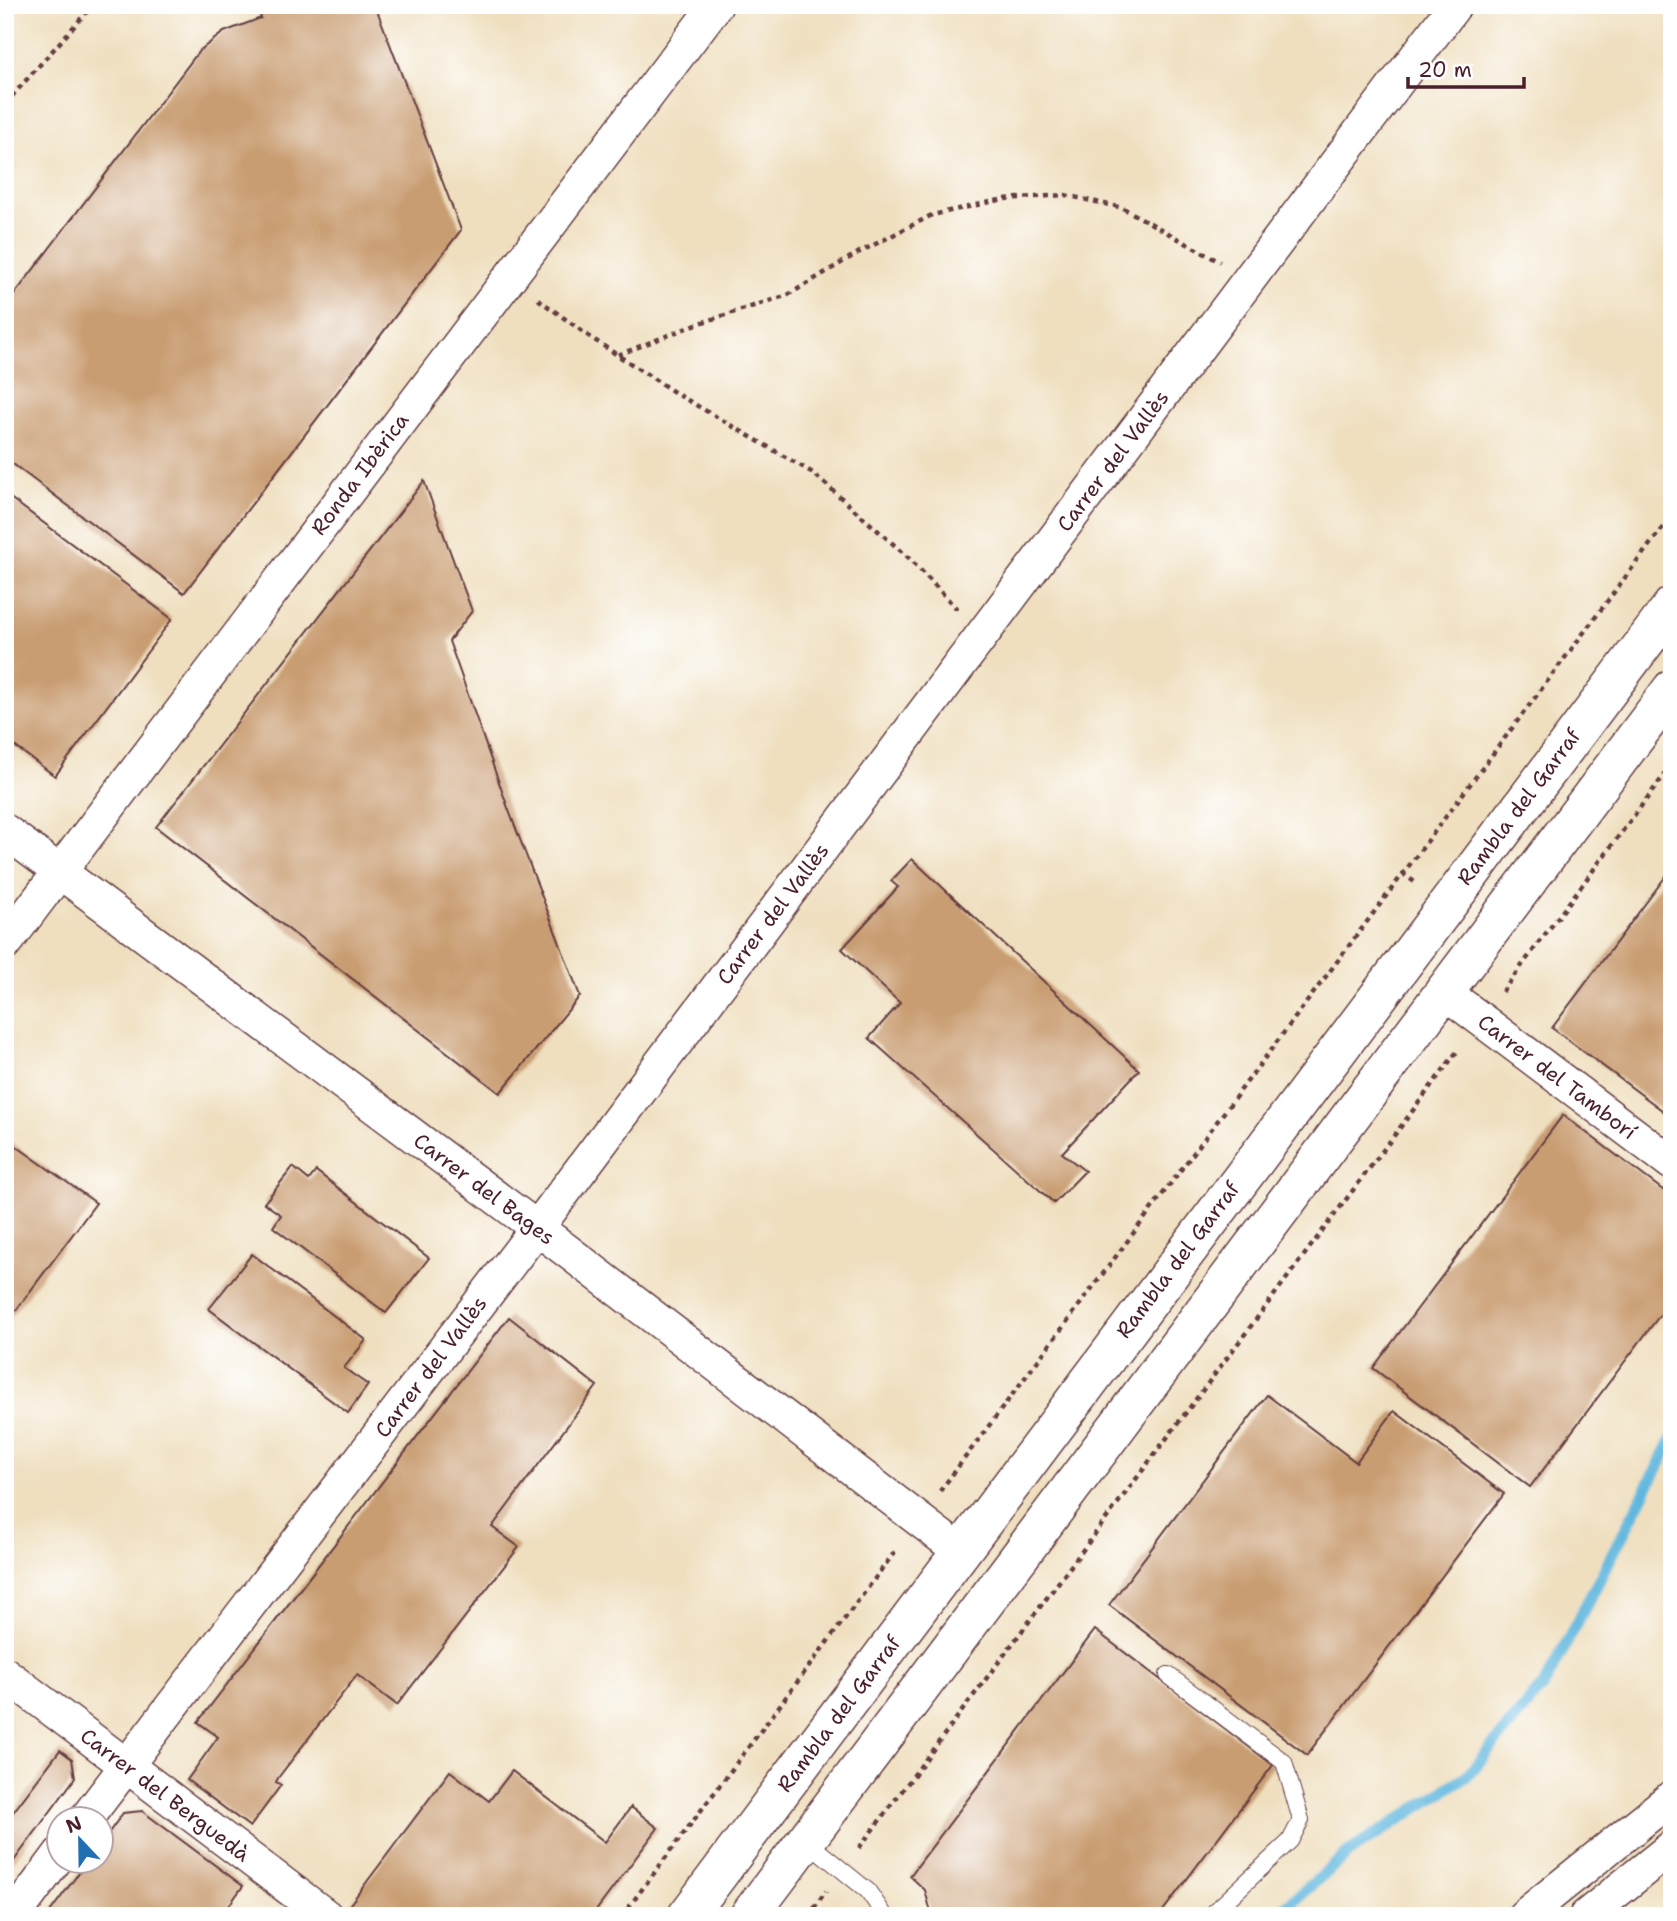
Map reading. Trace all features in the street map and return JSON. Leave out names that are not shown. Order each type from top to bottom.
[{"type":"street","name":"Ronda Ibèrica","points":[[5,944],[716,5]]},
{"type":"street","name":"Carrer del Vallès","points":[[95,1806],[537,1228],[1455,5]]},
{"type":"street","name":"Rambla del Garraf","points":[[687,1916],[1672,606]]},
{"type":"street","points":[[749,1916],[1672,689]]},
{"type":"street","name":"Carrer del Bages","points":[[5,831],[537,1228],[960,1551]]},
{"type":"street","name":"Carrer del Tamborí","points":[[1443,991],[1672,1163]]},
{"type":"street","name":"Carrer del Berguedà","points":[[5,1674],[326,1916]]},
{"type":"street","points":[[1524,1916],[1672,1797]]},
{"type":"street","points":[[1586,1916],[1672,1847]]},
{"type":"street","points":[[14,1916],[46,1873]]},
{"type":"lane","points":[[1168,1675],[1284,1762],[1301,1820],[1290,1841],[1210,1916]]},
{"type":"lane","points":[[806,1840],[868,1891],[885,1916]]},
{"type":"path","points":[[5,104],[93,5]]},
{"type":"path","points":[[618,355],[695,325],[788,295],[856,254],[932,215],[1004,200],[1065,195],[1123,208],[1249,279]]},
{"type":"path","points":[[509,278],[677,394],[813,473],[909,558],[982,636]]},
{"type":"path","points":[[622,1916],[1672,515]]},
{"type":"path","points":[[808,1916],[1672,765]]},
{"type":"building","points":[[256,5],[375,5],[461,230],[184,593],[5,458],[5,307],[199,51],[224,32],[261,18]]},
{"type":"building","points":[[424,481],[472,611],[449,641],[508,808],[580,996],[500,1093],[156,827]]},
{"type":"building","points":[[5,494],[172,619],[55,776],[5,739]]},
{"type":"building","points":[[912,859],[1139,1070],[1062,1153],[1085,1171],[1054,1203],[869,1038],[900,1003],[842,949],[898,887],[891,881]]},
{"type":"building","points":[[1672,868],[1672,1115],[1670,1116],[1552,1028]]},
{"type":"building","points":[[1563,1115],[1672,1197],[1672,1299],[1530,1487],[1373,1368]]},
{"type":"building","points":[[5,1138],[96,1203],[5,1325]]},
{"type":"building","points":[[293,1167],[309,1180],[316,1171],[429,1258],[386,1313],[273,1227],[281,1215],[264,1203]]},
{"type":"building","points":[[252,1254],[366,1340],[344,1368],[368,1385],[348,1413],[209,1309]]},
{"type":"building","points":[[509,1317],[597,1386],[492,1527],[519,1547],[397,1705],[357,1675],[278,1778],[276,1782],[281,1785],[250,1827],[187,1780],[218,1737],[198,1722]]},
{"type":"building","points":[[1267,1395],[1356,1462],[1394,1411],[1504,1494],[1307,1755],[1109,1605]]},
{"type":"building","points":[[1095,1630],[1273,1765],[1159,1916],[932,1916],[925,1890],[910,1876]]},
{"type":"building","points":[[60,1750],[72,1759],[75,1778],[54,1806],[46,1806],[46,1817],[5,1873],[5,1823]]},
{"type":"building","points":[[450,1771],[489,1801],[512,1771],[605,1842],[631,1807],[658,1828],[592,1916],[359,1916],[348,1907]]},
{"type":"building","points":[[142,1811],[243,1886],[221,1916],[47,1916],[77,1876],[116,1876],[116,1823],[123,1813]]},
{"type":"waterway","points":[[1275,1916],[1352,1850],[1468,1775],[1546,1682],[1672,1440]]}]
